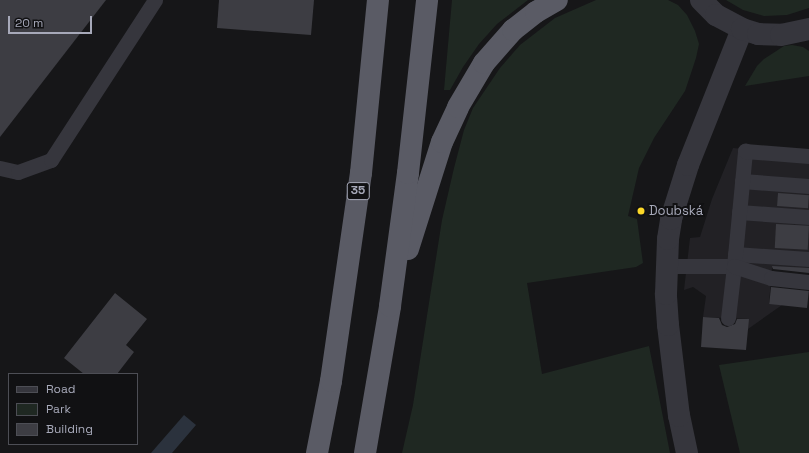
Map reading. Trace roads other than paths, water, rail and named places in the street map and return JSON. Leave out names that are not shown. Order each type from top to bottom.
[{"type":"highway","name":"35","points":[[317,453],[331,381],[361,174],[378,0]]},
{"type":"highway","points":[[366,453],[390,306],[408,172],[427,0]]},
{"type":"highway","points":[[390,306],[442,142],[458,107],[484,63],[513,30],[536,12],[557,0]]},
{"type":"highway","points":[[306,453],[331,381]]},
{"type":"street","points":[[701,0],[716,15],[742,29],[758,34],[781,35],[809,29]]},
{"type":"street","points":[[687,453],[679,416],[671,359],[666,294],[666,266],[670,226],[679,192],[704,123],[742,29]]},
{"type":"lane","points":[[0,168],[18,172],[51,160],[155,0]]},
{"type":"lane","points":[[728,318],[745,151],[809,156]]},
{"type":"lane","points":[[742,181],[809,186]]},
{"type":"lane","points":[[739,212],[809,218]]},
{"type":"lane","points":[[666,266],[734,260],[809,258]]},
{"type":"lane","points":[[734,260],[771,278],[809,282]]},
{"type":"place","name":"Doubská","points":[[641,211]]}]
